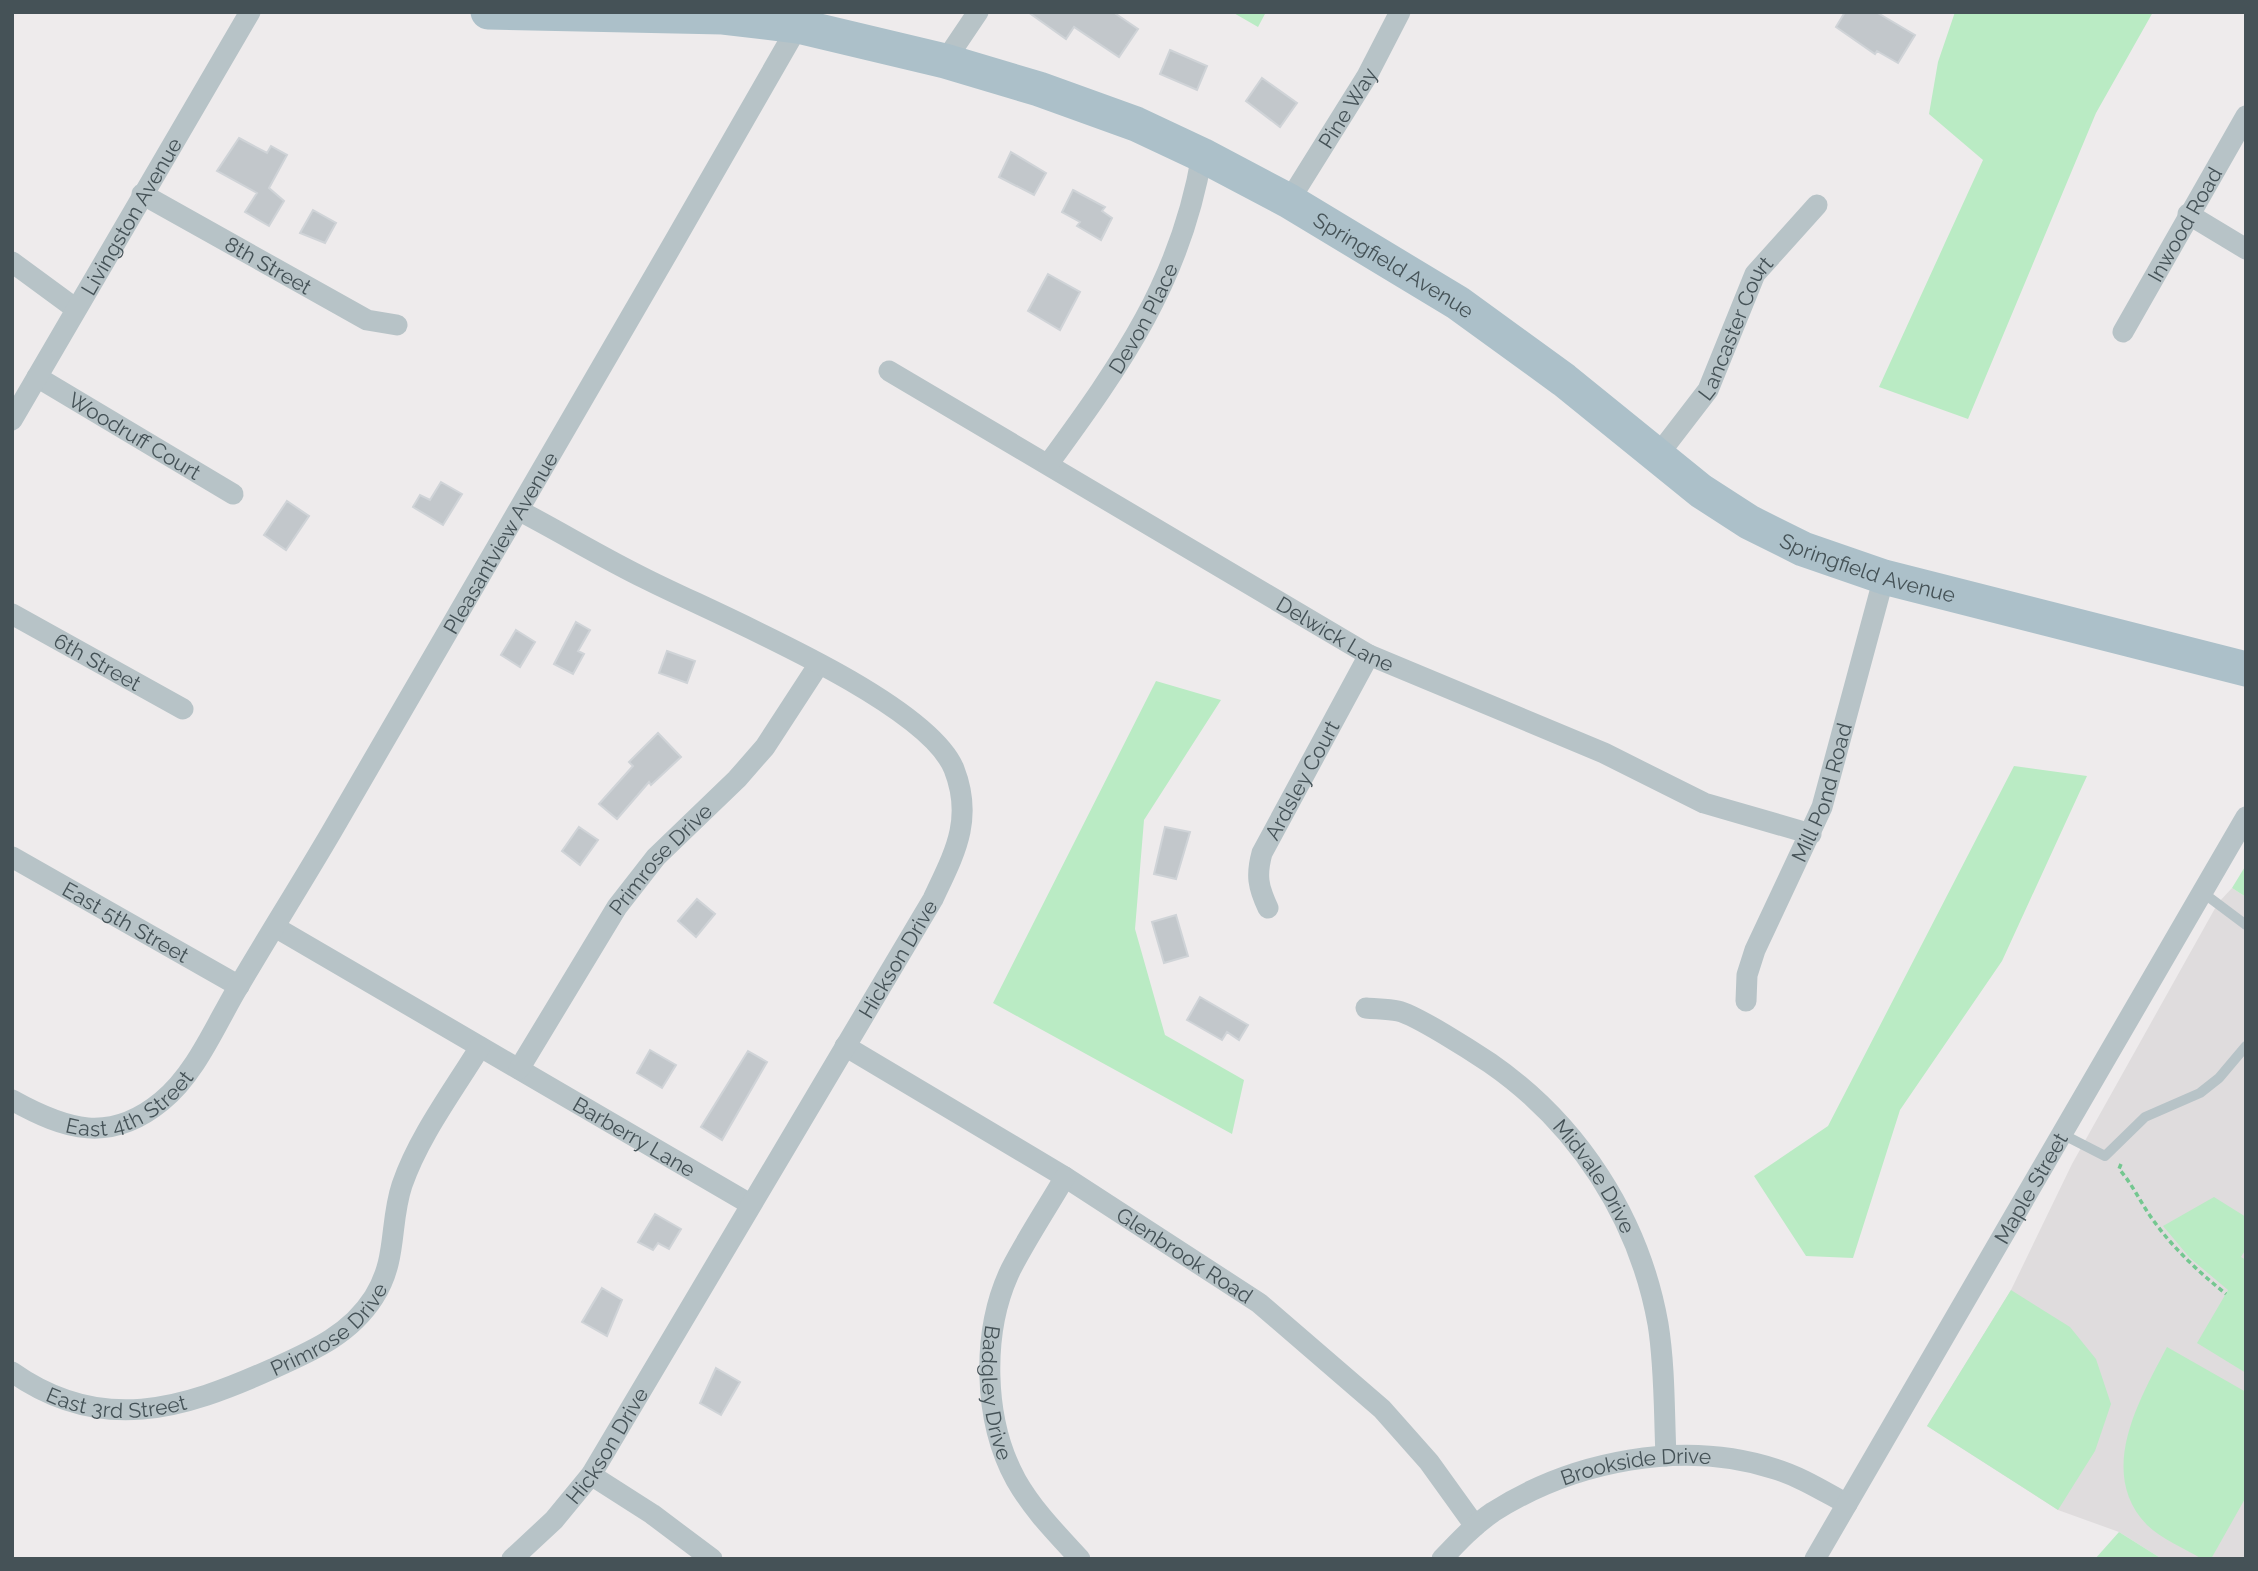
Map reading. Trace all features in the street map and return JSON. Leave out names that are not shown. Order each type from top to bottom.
[{"type":"main road","name":"Springfield Avenue","points":[[502,13],[723,17],[798,26],[945,61],[1038,89],[1136,124],[1289,201],[1458,303],[1564,380],[1701,491],[1749,522],[1803,549],[1884,577],[2246,669]]},
{"type":"street","name":"Livingston Avenue","points":[[12,421],[250,12]]},
{"type":"street","points":[[945,61],[978,12]]},
{"type":"street","name":"Pine Way","points":[[1289,201],[1367,76],[1400,12]]},
{"type":"street","name":"Pleasantview Avenue","points":[[198,1057],[520,510],[798,26]]},
{"type":"street","name":"Inwood Road","points":[[2123,332],[2246,116]]},
{"type":"street","name":"Devon Place","points":[[1049,463],[1126,356],[1169,273],[1197,187],[1202,155]]},
{"type":"street","name":"8th Street","points":[[142,194],[367,320],[397,324]]},
{"type":"street","name":"Lancaster Court","points":[[1658,455],[1708,390],[1755,274],[1817,205]]},
{"type":"street","points":[[2188,214],[2246,249]]},
{"type":"street","points":[[12,261],[76,309]]},
{"type":"street","name":"Delwick Lane","points":[[889,371],[1049,463],[1369,655],[1604,753],[1704,803],[1811,834]]},
{"type":"street","name":"Woodruff Court","points":[[37,377],[233,494]]},
{"type":"street","name":"Hickson Drive","points":[[512,1559],[554,1520],[591,1475],[933,899],[960,840],[963,822],[959,784],[953,766],[931,736],[861,688],[819,664],[644,579],[520,510]]},
{"type":"street","name":"Mill Pond Road","points":[[1746,1001],[1747,975],[1755,950],[1822,807],[1884,577]]},
{"type":"street","name":"6th Street","points":[[12,614],[183,709]]},
{"type":"street","name":"Ardsley Court","points":[[1268,908],[1258,886],[1257,871],[1262,853],[1369,655]]},
{"type":"street","name":"Primrose Drive","points":[[519,1069],[617,906],[656,857],[737,779],[765,747],[819,664]]},
{"type":"street","name":"Maple Street","points":[[1815,1559],[2246,817]]},
{"type":"street","name":"East 5th Street","points":[[12,858],[239,986]]},
{"type":"street","points":[[275,927],[480,1047]]},
{"type":"street","name":"Midvale Drive","points":[[1366,1008],[1399,1011],[1487,1061],[1541,1104],[1595,1168],[1628,1229],[1647,1281],[1659,1335],[1666,1456]]},
{"type":"street","name":"Glenbrook Road","points":[[845,1046],[1065,1177],[1259,1303],[1332,1363],[1382,1409],[1429,1462],[1475,1526]]},
{"type":"street","name":"Primrose Drive","points":[[223,1391],[320,1348],[345,1331],[366,1309],[382,1282],[392,1254],[401,1188],[410,1164],[480,1047]]},
{"type":"street","name":"Barberry Lane","points":[[480,1047],[750,1204]]},
{"type":"street","name":"East 4th Street","points":[[12,1100],[67,1127],[110,1127],[145,1113],[164,1100],[198,1057]]},
{"type":"street","name":"Badgley Drive","points":[[1065,1177],[1011,1270],[1000,1298],[993,1327],[992,1386],[1002,1450],[1017,1482],[1043,1519],[1080,1559]]},
{"type":"street","name":"East 3rd Street","points":[[12,1372],[60,1396],[126,1410],[172,1406],[223,1391]]},
{"type":"street","name":"Brookside Drive","points":[[1442,1559],[1475,1526],[1525,1494],[1559,1479],[1619,1462],[1666,1456],[1705,1456],[1753,1463],[1799,1478],[1847,1504]]},
{"type":"street","points":[[591,1475],[652,1514],[712,1559]]},
{"type":"lane","points":[[2202,892],[2246,925]]},
{"type":"lane","points":[[2062,1135],[2105,1156],[2145,1117],[2200,1093],[2219,1078],[2246,1046]]},
{"type":"path","points":[[2121,1164],[2119,1169],[2154,1222],[2186,1260],[2226,1294]]},
{"type":"shaded area","points":[[2232,888],[2246,897],[2246,1559],[2162,1559],[2119,1532],[2058,1510],[1927,1426],[2011,1290],[2072,1164],[2218,903]]},
{"type":"green space","points":[[1232,12],[1266,12],[1258,27]]},
{"type":"green space","points":[[1955,12],[2153,12],[2096,113],[1968,419],[1879,387],[1983,160],[1929,114],[1938,62]]},
{"type":"green space","points":[[1156,681],[1221,700],[1144,820],[1135,929],[1165,1035],[1244,1080],[1232,1134],[993,1003]]},
{"type":"green space","points":[[2014,766],[2087,776],[2002,961],[1900,1110],[1853,1258],[1806,1256],[1754,1176],[1828,1126]]},
{"type":"green space","points":[[2246,865],[2246,897],[2232,888]]},
{"type":"green space","points":[[2214,1197],[2246,1217],[2246,1249],[2241,1257],[2246,1260],[2246,1373],[2197,1343],[2228,1290],[2190,1258],[2163,1226]]},
{"type":"green space","points":[[2011,1290],[2070,1327],[2096,1359],[2111,1404],[2095,1451],[2058,1510],[1927,1426]]},
{"type":"green space","points":[[2167,1347],[2246,1392],[2246,1497],[2211,1559],[2202,1559],[2147,1525],[2132,1504],[2125,1482],[2124,1459],[2135,1412]]},
{"type":"green space","points":[[2119,1532],[2162,1559],[2095,1559]]},
{"type":"building","points":[[1028,12],[1113,12],[1138,29],[1119,57],[1074,27],[1066,39]]},
{"type":"building","points":[[1845,12],[1876,12],[1915,35],[1898,63],[1877,51],[1875,54],[1836,27]]},
{"type":"building","points":[[1170,50],[1207,66],[1197,90],[1160,74]]},
{"type":"building","points":[[1262,78],[1297,103],[1280,127],[1246,101]]},
{"type":"building","points":[[239,138],[267,153],[271,146],[287,155],[269,188],[284,201],[269,226],[245,212],[257,193],[217,171]]},
{"type":"building","points":[[1011,152],[1046,173],[1034,195],[999,177]]},
{"type":"building","points":[[1073,190],[1105,207],[1102,211],[1112,218],[1101,240],[1077,226],[1080,222],[1062,212]]},
{"type":"building","points":[[313,210],[336,223],[325,243],[300,233]]},
{"type":"building","points":[[1048,274],[1080,292],[1060,330],[1028,311]]},
{"type":"building","points":[[441,482],[462,494],[443,525],[413,507],[420,495],[430,500]]},
{"type":"building","points":[[287,501],[309,516],[286,550],[264,535]]},
{"type":"building","points":[[576,622],[590,630],[578,651],[584,654],[573,674],[554,664]]},
{"type":"building","points":[[516,630],[535,642],[520,667],[501,655]]},
{"type":"building","points":[[667,651],[695,661],[687,683],[659,673]]},
{"type":"building","points":[[658,733],[681,757],[651,785],[649,782],[617,819],[599,804],[633,766],[629,762]]},
{"type":"building","points":[[579,827],[598,840],[580,865],[562,851]]},
{"type":"building","points":[[1165,827],[1190,832],[1176,879],[1154,874]]},
{"type":"building","points":[[697,899],[715,914],[696,937],[678,921]]},
{"type":"building","points":[[1176,915],[1188,956],[1164,963],[1152,922]]},
{"type":"building","points":[[1200,997],[1248,1025],[1239,1040],[1227,1032],[1222,1040],[1187,1020]]},
{"type":"building","points":[[650,1050],[676,1065],[662,1088],[637,1073]]},
{"type":"building","points":[[748,1051],[767,1062],[722,1140],[701,1127]]},
{"type":"building","points":[[655,1214],[681,1229],[669,1249],[658,1243],[653,1250],[638,1242]]},
{"type":"building","points":[[602,1288],[622,1300],[607,1336],[582,1322]]},
{"type":"building","points":[[716,1368],[740,1382],[721,1415],[700,1403]]}]
